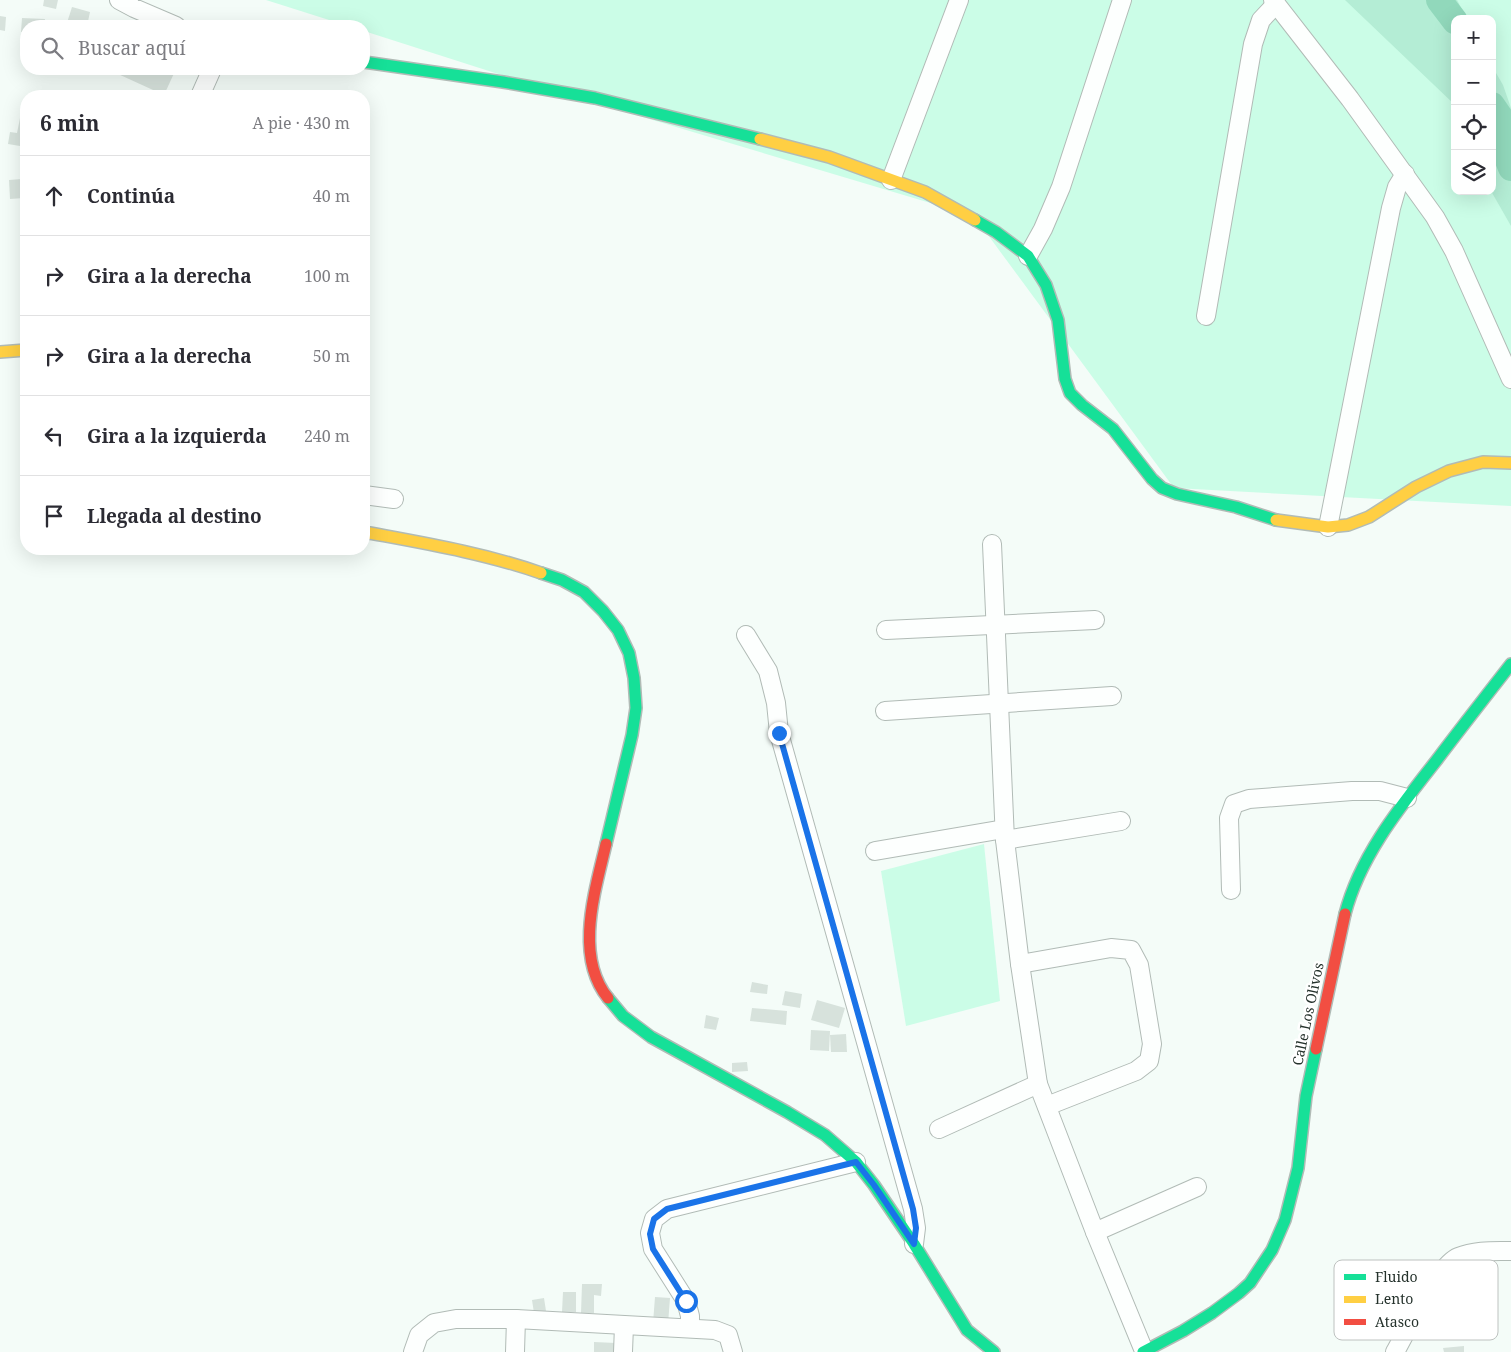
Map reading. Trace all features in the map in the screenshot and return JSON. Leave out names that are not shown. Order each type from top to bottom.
[{"type":"street","points":[[119,0],[162,20]]},
{"type":"street","points":[[891,180],[959,0]]},
{"type":"street","points":[[1028,256],[1043,229],[1061,187],[1122,0]]},
{"type":"street","points":[[1206,316],[1253,44],[1261,20],[1274,2],[1350,98],[1435,217],[1454,251],[1511,379]]},
{"type":"street","points":[[370,63],[503,82],[595,98],[651,111],[829,158],[925,192],[988,228],[1028,256],[1046,285],[1058,320],[1065,379],[1070,393],[1113,429],[1152,479],[1162,488],[1177,494],[1236,507],[1274,520],[1328,527],[1348,525],[1369,517],[1416,487],[1449,471],[1483,462],[1511,463]]},
{"type":"street","points":[[203,90],[209,75]]},
{"type":"street","points":[[1328,527],[1391,208],[1397,187],[1405,174]]},
{"type":"street","points":[[0,352],[20,350]]},
{"type":"street","points":[[370,496],[394,499]]},
{"type":"street","points":[[370,533],[439,546],[519,565],[562,580],[584,592],[618,630],[629,653],[634,678],[636,708],[632,735],[590,918],[589,943],[594,970],[605,994],[623,1016],[644,1032],[825,1135],[856,1162],[914,1244],[968,1330],[994,1352]]},
{"type":"street","points":[[992,544],[1004,834],[1020,964],[1038,1084],[1144,1352]]},
{"type":"street","points":[[886,630],[1095,620]]},
{"type":"street","points":[[746,635],[768,671],[776,703],[779,733],[913,1209],[916,1228],[914,1244]]},
{"type":"street","name":"Calle Los Olivos","points":[[1144,1352],[1212,1314],[1239,1293],[1250,1283],[1272,1250],[1285,1220],[1298,1168],[1306,1096],[1348,903],[1378,840],[1406,798],[1511,664]]},
{"type":"street","points":[[885,711],[1112,696]]},
{"type":"street","points":[[1231,890],[1229,818],[1234,804],[1249,799],[1352,791],[1380,791],[1406,798]]},
{"type":"street","points":[[875,851],[1121,820]]},
{"type":"street","points":[[1020,964],[1110,948],[1131,950],[1139,965],[1152,1044],[1149,1061],[1136,1071],[1047,1106]]},
{"type":"street","points":[[939,1129],[1038,1084]]},
{"type":"street","points":[[690,1328],[690,1316],[686,1301],[653,1249],[650,1234],[654,1219],[667,1209],[856,1162]]},
{"type":"street","points":[[1095,1232],[1197,1187]]},
{"type":"street","points":[[1454,1260],[1475,1252],[1504,1251]]},
{"type":"street","points":[[413,1352],[418,1335],[434,1323],[456,1319],[516,1319],[714,1330],[728,1335],[733,1352]]},
{"type":"street","points":[[515,1352],[516,1319]]},
{"type":"street","points":[[623,1352],[624,1326]]},
{"type":"street","points":[[1395,1352],[1402,1340]]},
{"type":"green space","points":[[266,0],[1511,0],[1511,506],[1174,488],[974,216],[492,72],[370,33],[370,20],[329,20]]},
{"type":"green space","points":[[1345,0],[1457,0],[1465,15],[1451,15],[1451,101]]},
{"type":"green space","points":[[1496,73],[1503,85],[1511,108],[1511,226],[1493,195],[1496,195]]},
{"type":"green space","points":[[984,844],[1000,1001],[906,1026],[881,871]]},
{"type":"building","points":[[44,0],[58,0],[56,9],[43,6]]},
{"type":"building","points":[[72,7],[90,12],[88,20],[68,20]]},
{"type":"building","points":[[0,16],[6,17],[5,31],[0,30]]},
{"type":"building","points":[[22,18],[45,19],[45,20],[22,20]]},
{"type":"building","points":[[120,75],[173,75],[166,90],[153,90]]},
{"type":"building","points":[[20,118],[20,146],[8,144],[10,132],[17,133]]},
{"type":"building","points":[[20,179],[20,198],[10,199],[9,180]]},
{"type":"building","points":[[752,982],[768,985],[767,994],[750,992]]},
{"type":"building","points":[[785,991],[802,994],[800,1008],[782,1005]]},
{"type":"building","points":[[817,1000],[845,1008],[839,1028],[811,1020]]},
{"type":"building","points":[[752,1008],[787,1011],[786,1025],[750,1021]]},
{"type":"building","points":[[706,1015],[719,1018],[716,1030],[704,1028]]},
{"type":"building","points":[[811,1030],[830,1031],[829,1051],[810,1050]]},
{"type":"building","points":[[846,1034],[847,1052],[831,1052],[830,1035]]},
{"type":"building","points":[[747,1062],[748,1071],[732,1072],[732,1063]]},
{"type":"building","points":[[582,1284],[602,1284],[601,1296],[594,1295],[594,1313],[581,1313]]},
{"type":"building","points":[[563,1292],[576,1292],[576,1312],[562,1312]]},
{"type":"building","points":[[655,1297],[670,1298],[668,1324],[653,1323]]},
{"type":"building","points":[[544,1298],[546,1311],[534,1313],[532,1300]]},
{"type":"building","points":[[594,1342],[616,1343],[615,1352],[594,1352]]},
{"type":"building","points":[[1464,1346],[1464,1352],[1444,1352],[1443,1348]]},
{"type":"waterway","points":[[1439,0],[1451,16]]},
{"type":"waterway","points":[[1496,111],[1509,130],[1505,153],[1511,168]]},
{"type":"traffic: fast","points":[[370,63],[503,82],[595,98],[760,139]]},
{"type":"traffic: fast","points":[[975,220],[996,232],[1028,256],[1046,285],[1058,320],[1065,379],[1070,393],[1113,429],[1152,479],[1162,488],[1177,494],[1236,507],[1276,520]]},
{"type":"traffic: fast","points":[[541,573],[562,580],[584,592],[618,630],[629,653],[634,678],[636,708],[632,735],[606,844]]},
{"type":"traffic: fast","points":[[1345,914],[1360,872],[1395,814],[1511,664]]},
{"type":"traffic: fast","points":[[608,998],[623,1016],[651,1037],[825,1135],[856,1162],[914,1244],[967,1330],[994,1352]]},
{"type":"traffic: fast","points":[[1143,1352],[1183,1331],[1239,1293],[1250,1283],[1272,1250],[1285,1220],[1298,1168],[1306,1096],[1316,1049]]},
{"type":"traffic: slow","points":[[760,139],[829,157],[925,192],[975,220]]},
{"type":"traffic: slow","points":[[0,352],[20,350]]},
{"type":"traffic: slow","points":[[1276,520],[1328,527],[1348,525],[1369,517],[1416,487],[1449,471],[1483,462],[1511,463]]},
{"type":"traffic: slow","points":[[370,533],[476,554],[541,573]]},
{"type":"traffic: jam","points":[[606,844],[593,902],[590,943],[592,963],[598,981],[608,998]]},
{"type":"traffic: jam","points":[[1316,1049],[1345,914]]},
{"type":"route","points":[[686,1301],[653,1249],[650,1234],[654,1219],[667,1209],[856,1162],[914,1244],[916,1228],[913,1209],[779,733]]}]
